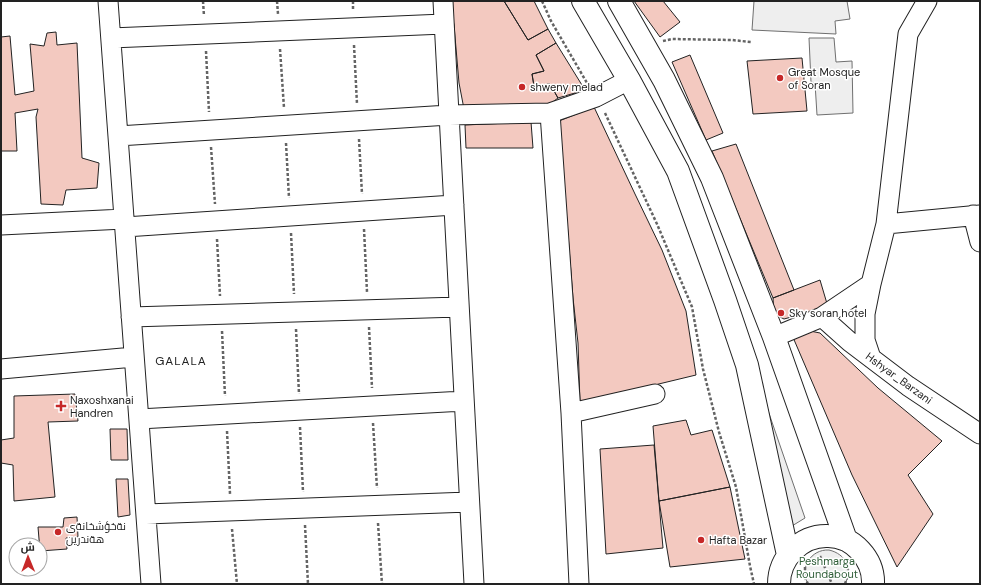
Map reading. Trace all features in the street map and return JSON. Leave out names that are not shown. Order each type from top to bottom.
[{"type":"highway","points":[[583,1],[629,80],[678,171],[747,365],[797,560]]},
{"type":"highway","points":[[619,1],[664,80],[712,178],[774,337],[846,540]]},
{"type":"highway","points":[[797,560],[792,550],[802,542],[814,537],[834,536],[846,540],[858,548],[867,560],[872,574],[873,584]]},
{"type":"highway","points":[[779,584],[781,569],[797,560]]},
{"type":"street","points":[[108,1],[151,584]]},
{"type":"street","points":[[443,1],[474,584]]},
{"type":"street","points":[[872,358],[865,340],[865,314],[886,224],[908,34],[927,1]]},
{"type":"street","points":[[111,38],[444,24]]},
{"type":"street","points":[[118,136],[449,115],[550,113],[596,97],[629,80]]},
{"type":"street","points":[[550,113],[571,413],[579,584]]},
{"type":"street","points":[[1,225],[124,223],[454,205]]},
{"type":"street","points":[[886,224],[977,215],[980,242]]},
{"type":"street","points":[[774,337],[822,317],[871,284]]},
{"type":"street","points":[[131,317],[459,307]]},
{"type":"street","name":"Hshyar_Barzani","points":[[822,317],[850,342],[908,386],[980,434]]},
{"type":"street","points":[[1,369],[134,357]]},
{"type":"street","points":[[571,413],[655,394]]},
{"type":"street","points":[[139,419],[464,401]]},
{"type":"street","points":[[146,514],[469,502]]},
{"type":"path","points":[[542,1],[551,21],[607,117],[657,224],[692,307],[703,369],[719,432],[736,487],[754,584]]},
{"type":"path","points":[[659,42],[672,39],[732,40],[751,42]]},
{"type":"path","points":[[819,552],[832,584]]},
{"type":"path","points":[[797,560],[805,568],[805,578],[808,584]]},
{"type":"path","points":[[845,584],[848,575],[848,567]]},
{"type":"green space","points":[[754,1],[847,1],[850,19],[835,21],[836,34],[752,30]]},
{"type":"green space","points":[[809,38],[834,38],[836,62],[852,61],[853,113],[817,115],[815,83],[811,82]]},
{"type":"green space","points":[[763,396],[805,518],[787,529]]},
{"type":"green space","name":"Peshmarga Roundabout","points":[[829,550],[840,555],[846,563],[848,573],[845,584],[808,584],[805,572],[808,561],[817,553]]},
{"type":"building","points":[[449,1],[504,1],[528,40],[548,29],[556,43],[536,55],[544,71],[532,74],[534,86],[550,84],[558,98],[546,107],[464,109],[459,83],[454,25]]},
{"type":"building","points":[[504,1],[534,1],[548,29],[528,40]]},
{"type":"building","points":[[634,1],[663,1],[680,22],[660,37]]},
{"type":"building","points":[[56,32],[57,45],[77,43],[82,158],[99,163],[97,188],[66,190],[63,205],[41,204],[36,117],[38,109],[15,113],[17,151],[1,151],[1,37],[10,36],[15,95],[34,91],[30,44],[44,46],[47,33]]},
{"type":"building","points":[[556,43],[585,90],[558,98],[550,84],[534,86],[532,74],[544,71],[536,55]]},
{"type":"building","points":[[690,55],[723,133],[706,140],[672,62]]},
{"type":"building","points":[[802,58],[807,111],[753,114],[747,61]]},
{"type":"building","points":[[594,107],[662,250],[686,311],[696,375],[580,403],[578,343],[559,121]]},
{"type":"building","points":[[531,122],[533,148],[466,148],[465,125]]},
{"type":"building","points":[[736,144],[794,290],[773,298],[712,151]]},
{"type":"building","points":[[820,280],[828,307],[784,319],[774,314],[773,298]]},
{"type":"building","points":[[805,330],[820,333],[878,388],[942,441],[908,475],[933,514],[897,567],[852,475],[792,335]]},
{"type":"building","points":[[75,394],[78,421],[48,422],[55,497],[14,501],[13,465],[1,463],[1,440],[14,438],[14,396]]},
{"type":"building","points":[[686,420],[691,435],[712,430],[730,487],[659,501],[653,426]]},
{"type":"building","points":[[110,429],[127,429],[128,460],[111,460]]},
{"type":"building","points":[[654,445],[663,548],[606,554],[600,449]]},
{"type":"building","points":[[116,479],[128,479],[130,515],[118,517]]},
{"type":"building","points":[[730,487],[745,559],[670,567],[659,501]]},
{"type":"building","name":"نةخؤشخانةى هةندرين","points":[[77,517],[78,537],[66,538],[67,549],[48,550],[48,537],[39,537],[38,527],[63,527],[64,518]]},
{"type":"place","name":"Great Mosque of Soran","points":[[780,78]]},
{"type":"place","name":"shweny melad","points":[[522,87]]},
{"type":"place","name":"Sky soran hotel","points":[[781,313]]},
{"type":"place","name":"Naxoshxanai Handren","points":[[61,406]]},
{"type":"place","name":"نةخؤشخانةى هةندرين","points":[[58,532]]},
{"type":"place","name":"Hafta Bazar","points":[[701,540]]},
{"type":"district","name":"GALALA","points":[[181,361]]}]
